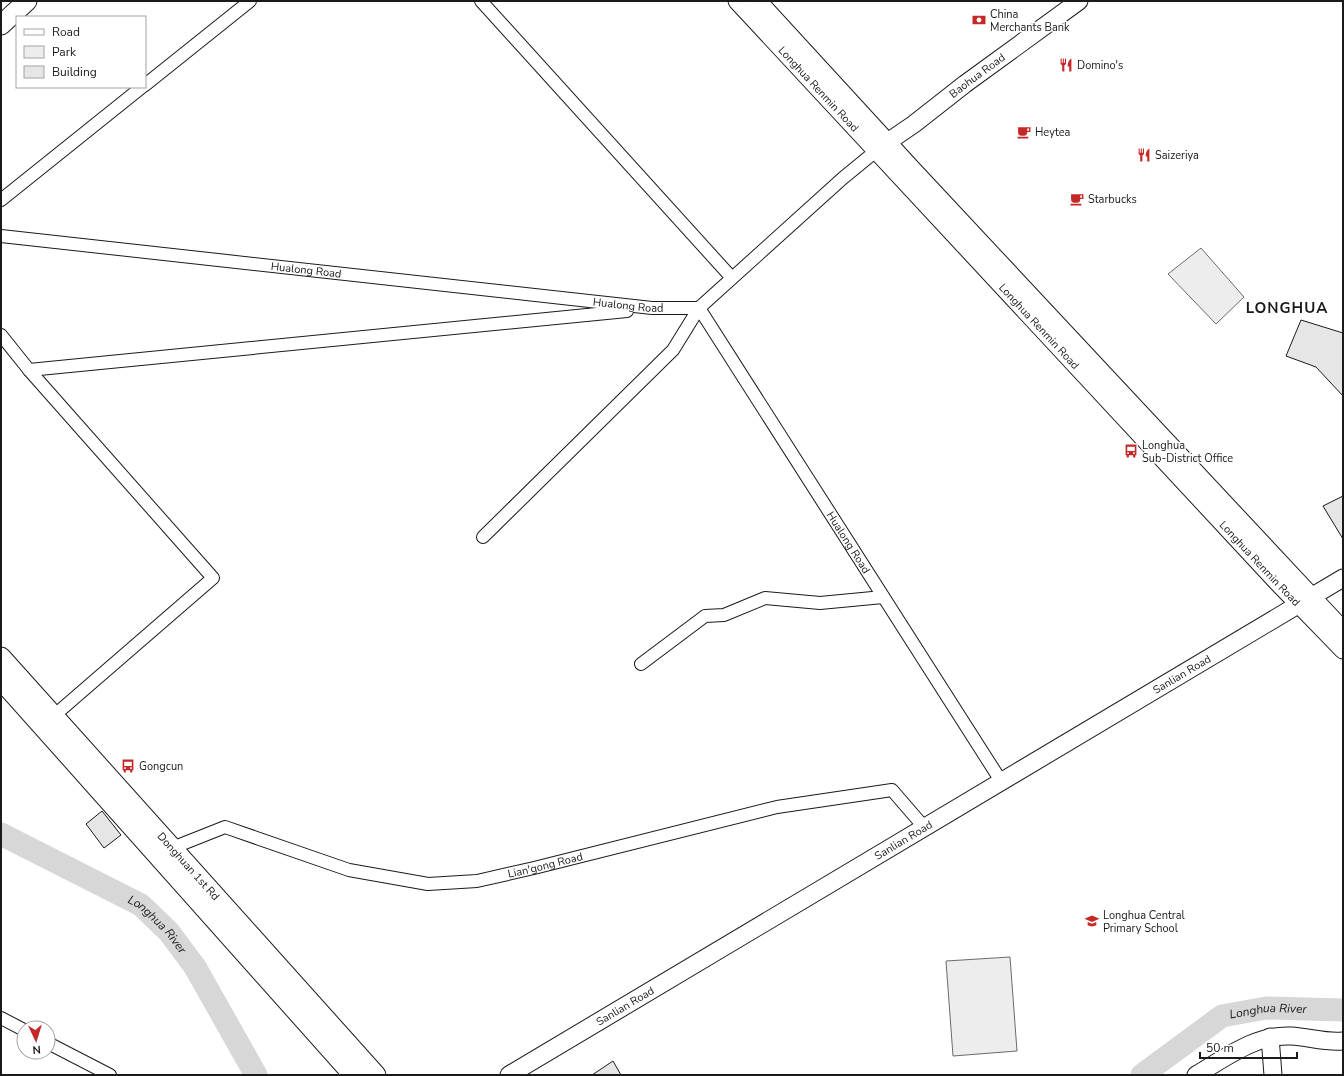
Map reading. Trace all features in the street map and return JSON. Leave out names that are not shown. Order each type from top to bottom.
[{"type":"main road","points":[[1,25],[27,1]]},
{"type":"main road","name":"Donghuan 1st Rd","points":[[1,657],[48,721],[165,851],[376,1075]]},
{"type":"main road","name":"Donghuan 1st Rd","points":[[1,680],[48,721]]},
{"type":"main road","name":"Donghuan 1st Rd","points":[[165,851],[353,1075]]},
{"type":"street","points":[[146,84],[250,1]]},
{"type":"street","points":[[481,1],[732,278]]},
{"type":"street","name":"Longhua Renmin Road","points":[[737,1],[882,147],[1304,600],[1343,650]]},
{"type":"street","name":"Longhua Renmin Road","points":[[758,1],[882,147]]},
{"type":"street","name":"Baohua Road","points":[[882,147],[1079,1]]},
{"type":"street","points":[[1,200],[141,88]]},
{"type":"street","points":[[483,537],[672,350],[699,308],[843,178],[882,147]]},
{"type":"street","name":"Hualong Road","points":[[1,236],[652,308],[699,308],[1001,781]]},
{"type":"street","points":[[29,370],[652,308]]},
{"type":"street","points":[[1,335],[29,370],[212,578],[48,721]]},
{"type":"street","name":"Sanlian Road","points":[[509,1075],[1343,578]]},
{"type":"street","points":[[641,664],[705,616],[724,615],[765,598],[820,603],[883,597]]},
{"type":"street","name":"Longhua Renmin Road","points":[[1304,600],[1343,630]]},
{"type":"street","name":"Lian'gong Road","points":[[165,851],[226,826],[349,870],[428,884],[477,881],[777,806],[892,790],[924,827]]},
{"type":"street","points":[[1,1018],[16,1026]]},
{"type":"street","points":[[1196,1075],[1241,1049],[1270,1037],[1291,1036],[1333,1042],[1343,1041]]},
{"type":"street","points":[[1270,1037],[1274,1075]]},
{"type":"street","points":[[56,1047],[110,1075]]},
{"type":"green space","points":[[1201,248],[1244,297],[1216,324],[1168,274]]},
{"type":"green space","points":[[1010,957],[1017,1051],[953,1056],[946,961]]},
{"type":"building","points":[[1301,320],[1343,333],[1343,396],[1316,367],[1286,356]]},
{"type":"building","points":[[1343,496],[1343,539],[1323,506]]},
{"type":"building","points":[[102,811],[121,835],[104,848],[86,824]]},
{"type":"building","points":[[613,1061],[621,1075],[592,1075]]},
{"type":"waterway","name":"Longhua River","points":[[1,834],[141,905],[169,932],[195,967],[256,1075]]},
{"type":"waterway","name":"Longhua River","points":[[1142,1075],[1222,1016],[1266,1008],[1343,1010]]},
{"type":"place","name":"China Merchants Bank","points":[[979,20]]},
{"type":"place","name":"Domino's","points":[[1066,65]]},
{"type":"place","name":"Heytea","points":[[1024,132]]},
{"type":"place","name":"Saizeriya","points":[[1144,155]]},
{"type":"place","name":"Starbucks","points":[[1077,199]]},
{"type":"place","name":"Longhua Sub-District Office","points":[[1131,451]]},
{"type":"place","name":"Gongcun","points":[[128,766]]},
{"type":"place","name":"Longhua Central Primary School","points":[[1092,921]]},
{"type":"district","name":"LONGHUA","points":[[1287,308]]}]
